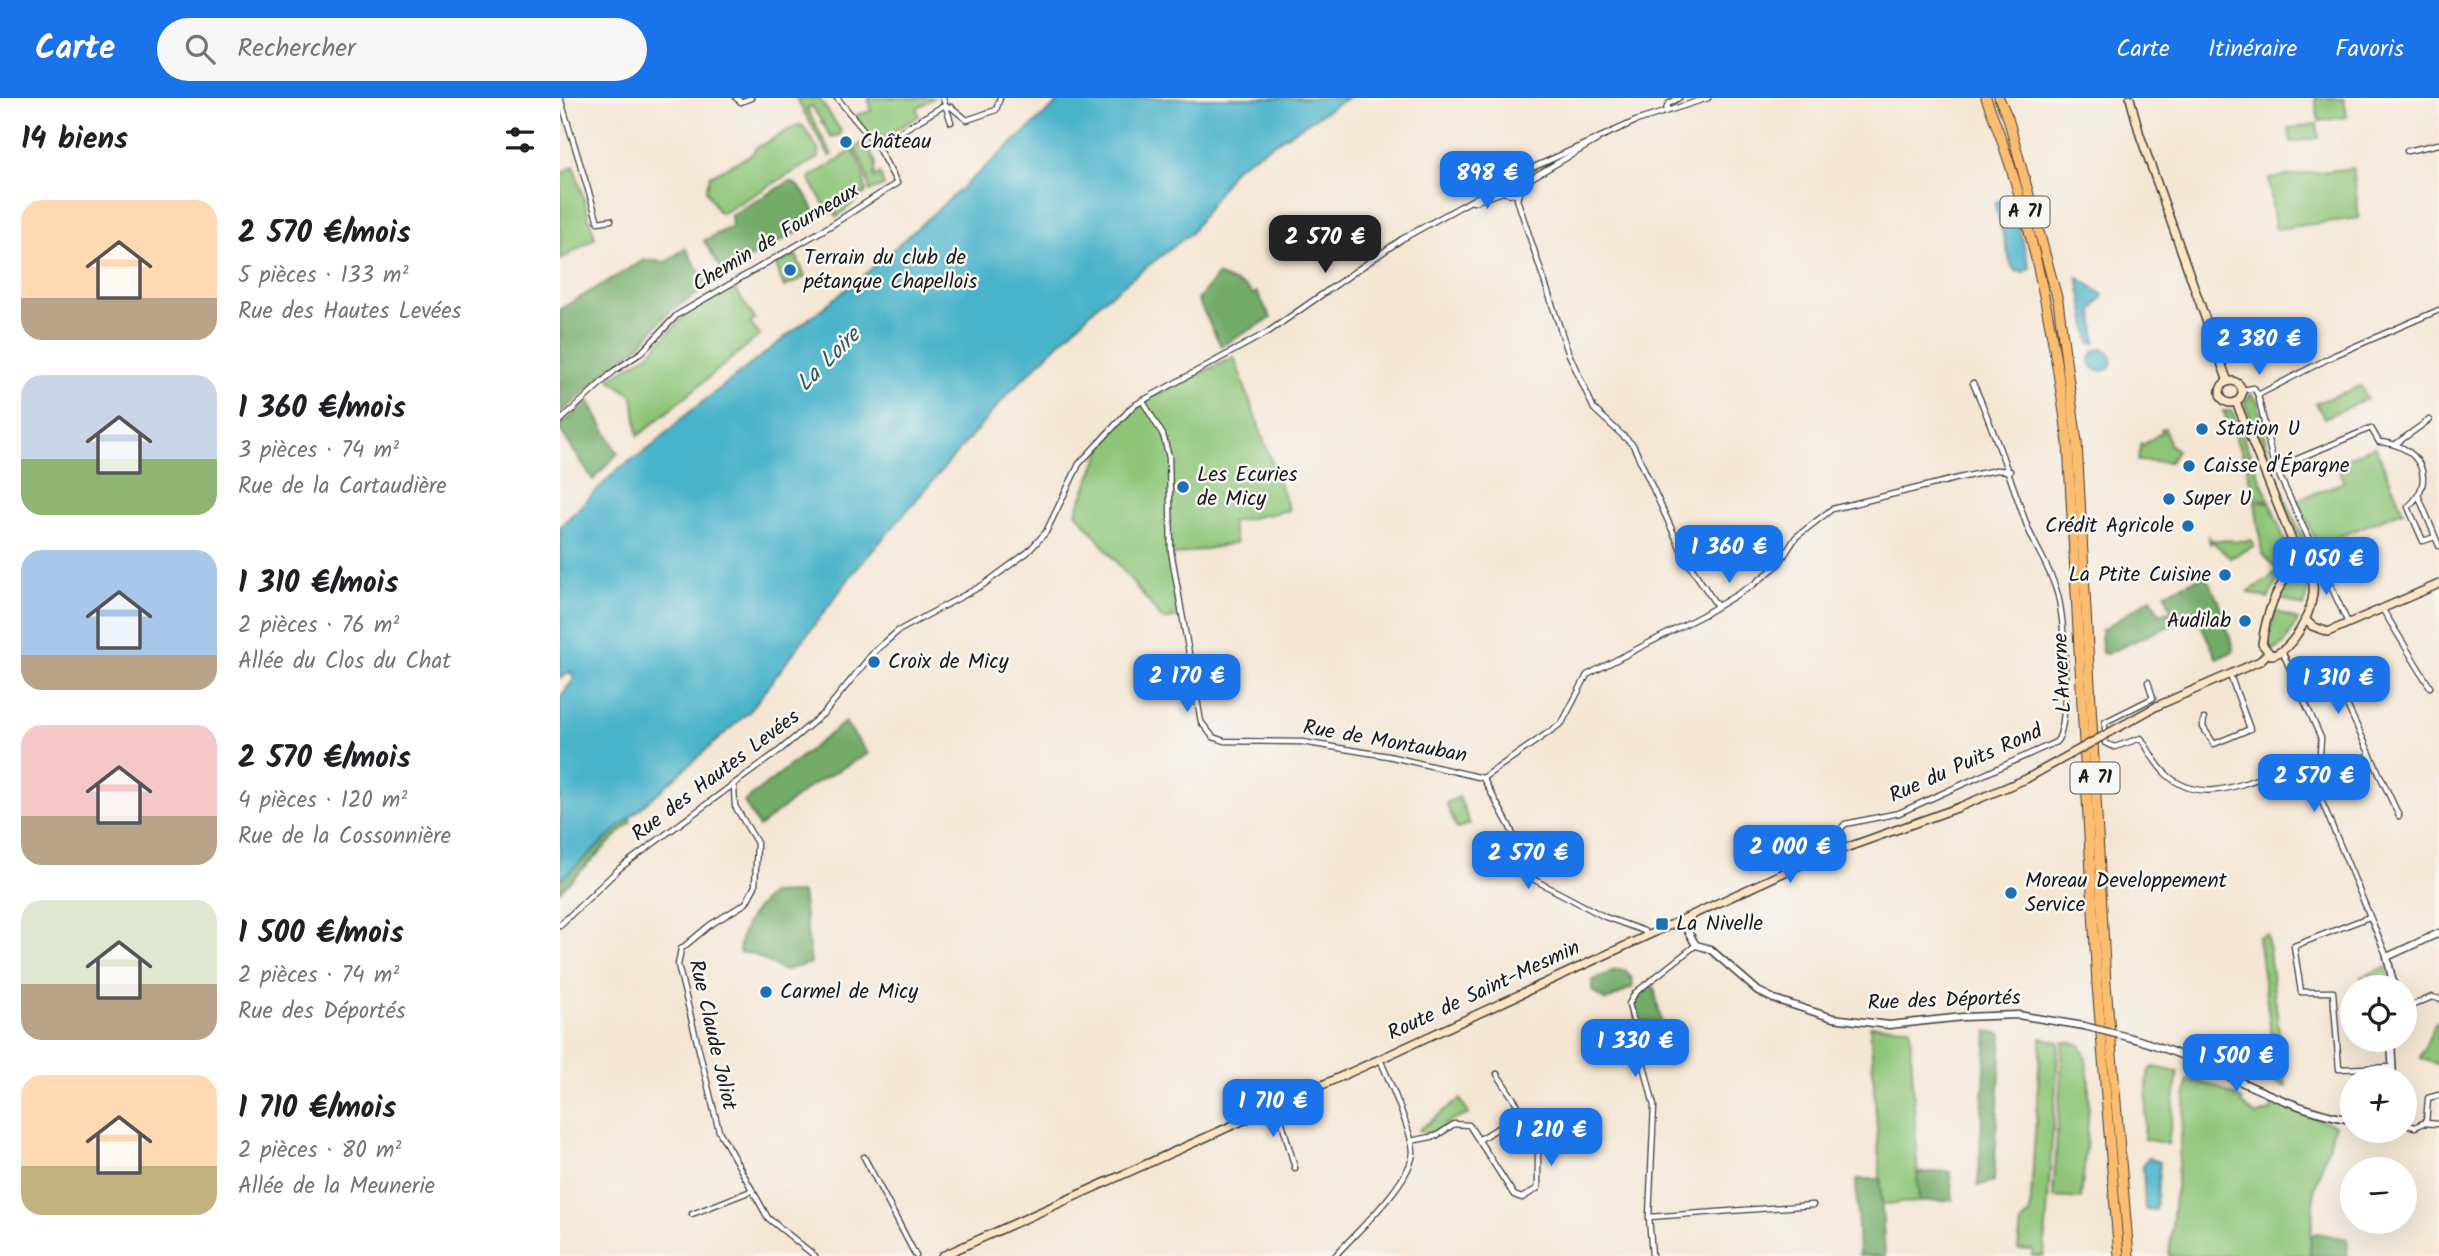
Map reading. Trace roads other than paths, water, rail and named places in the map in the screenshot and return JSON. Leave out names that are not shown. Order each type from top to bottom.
[{"type":"highway","name":"L'Arverne","points":[[1986,98],[2021,197],[2041,273],[2058,359],[2068,443],[2095,961],[2119,1256]]},
{"type":"highway","name":"L'Arverne","points":[[1999,98],[2022,169],[2058,301],[2077,442],[2106,984],[2129,1256]]},
{"type":"main road","points":[[2130,98],[2140,135],[2228,382]]},
{"type":"main road","points":[[2228,382],[2236,383],[2242,390],[2236,402],[2227,402],[2221,397],[2220,389],[2228,382]]},
{"type":"main road","points":[[2236,402],[2301,568],[2313,577],[2312,596],[2301,627],[2283,653],[2268,653],[2262,640],[2273,603],[2291,573],[2301,568]]},
{"type":"main road","points":[[2305,619],[2312,626],[2328,632],[2439,584]]},
{"type":"main road","points":[[2301,627],[2312,626]]},
{"type":"main road","name":"Route de Saint-Mesmin","points":[[945,1255],[1841,849],[1957,808],[2026,779],[2157,706],[2260,661],[2268,653]]},
{"type":"street","points":[[561,98],[598,222],[611,220]]},
{"type":"street","points":[[736,98],[741,102],[751,98]]},
{"type":"street","points":[[837,98],[877,146],[943,106],[951,107],[965,120],[996,110],[1000,98]]},
{"type":"street","points":[[943,98],[943,106],[951,122]]},
{"type":"street","points":[[1666,110],[1668,104],[1679,98]]},
{"type":"street","name":"Rue des Hautes Levées","points":[[560,925],[620,868],[734,787],[824,713],[874,652],[898,631],[983,585],[1028,552],[1046,532],[1079,464],[1099,439],[1142,400],[1268,332],[1402,239],[1521,173],[1600,136],[1693,100],[1708,98]]},
{"type":"street","points":[[1600,136],[1523,183],[1516,195],[1568,352],[1594,409],[1633,445],[1685,558],[1717,606]]},
{"type":"street","points":[[2407,150],[2439,144]]},
{"type":"street","name":"Chemin de Fourneaux","points":[[560,421],[614,372],[642,352],[672,320],[897,183],[877,146]]},
{"type":"street","points":[[1469,202],[1503,192],[1516,195]]},
{"type":"street","points":[[2259,396],[2334,355],[2439,310]]},
{"type":"street","points":[[1647,935],[1644,931],[1605,917],[1529,877],[1510,827],[1483,778],[1562,723],[1587,675],[1717,606],[1767,575],[1796,537],[1832,509],[1996,470],[2010,471],[1973,383]]},
{"type":"street","points":[[2242,390],[2254,388],[2259,396],[2265,438],[2276,468],[2348,624]]},
{"type":"street","name":"Rue de Montauban","points":[[1142,400],[1163,435],[1170,457],[1171,551],[1201,722],[1208,733],[1224,741],[1302,742],[1375,754],[1483,778]]},
{"type":"street","points":[[2397,443],[2429,420]]},
{"type":"street","points":[[2276,468],[2367,427],[2372,429],[2379,442],[2397,443],[2410,450],[2422,466],[2424,477],[2419,497],[2408,507],[2423,541],[2435,537]]},
{"type":"street","name":"Rue du Puits Rond","points":[[1841,849],[1838,832],[1844,824],[1899,813],[2000,769],[2062,737],[2066,714],[2059,597],[2027,525],[2010,471]]},
{"type":"street","points":[[2419,497],[2439,546]]},
{"type":"street","points":[[2313,577],[2321,567]]},
{"type":"street","points":[[2383,610],[2430,687]]},
{"type":"street","points":[[2283,653],[2319,731],[2318,778],[2322,802],[2387,957],[2391,975]]},
{"type":"street","points":[[2204,719],[2203,727],[2214,744],[2250,729],[2230,674]]},
{"type":"street","points":[[2148,682],[2153,698],[2105,722],[2105,743],[2115,747],[2141,738],[2162,770],[2188,788],[2210,792],[2320,762],[2332,770],[2370,755]]},
{"type":"street","points":[[2340,690],[2367,741],[2370,755],[2399,816]]},
{"type":"street","points":[[2318,778],[2329,776],[2370,755]]},
{"type":"street","name":"Rue Claude Joliot","points":[[734,787],[735,806],[757,843],[755,886],[746,903],[710,925],[681,949],[678,957],[681,979],[701,1050],[713,1116],[751,1191],[768,1217],[815,1256]]},
{"type":"street","points":[[2340,1069],[2333,992],[2301,992],[2294,946],[2369,917]]},
{"type":"street","name":"Rue des Déportés","points":[[1681,920],[1696,945],[1710,949],[1758,990],[1774,999],[1833,1018],[1889,1025],[1963,1017],[2018,1015],[2084,1026],[2186,1056],[2284,1100],[2340,1116]]},
{"type":"street","points":[[2387,957],[2439,933]]},
{"type":"street","points":[[1651,1256],[1649,1217],[1654,1106],[1629,1004],[1635,993],[1696,945]]},
{"type":"street","points":[[2417,1004],[2438,996]]},
{"type":"street","points":[[1335,1256],[1396,1187],[1411,1161],[1411,1141],[1380,1059]]},
{"type":"street","points":[[1497,1074],[1523,1113]]},
{"type":"street","points":[[2426,1123],[2428,1098],[2439,1095]]},
{"type":"street","points":[[1277,1104],[1295,1168]]},
{"type":"street","points":[[1411,1141],[1432,1137],[1461,1123],[1473,1128],[1514,1195],[1526,1196],[1539,1185],[1538,1121],[1534,1111],[1523,1113],[1480,1139]]},
{"type":"street","points":[[2417,1126],[2426,1123],[2439,1124]]},
{"type":"street","points":[[864,1157],[916,1256]]},
{"type":"street","points":[[692,1214],[751,1191]]},
{"type":"street","points":[[1649,1217],[1813,1205]]},
{"type":"water","name":"La Loire","points":[[1063,98],[1347,98],[1235,168],[1191,233],[1101,302],[1007,395],[854,572],[750,711],[560,880],[560,697],[574,679],[571,672],[560,678],[560,527],[618,469],[650,448],[681,419],[862,277]]},
{"type":"water","points":[[2011,200],[2030,268],[2023,272],[2016,271],[2011,265],[1995,205],[1997,201]]},
{"type":"water","points":[[2078,277],[2103,295],[2093,311],[2096,343],[2090,343]]},
{"type":"water","points":[[2101,349],[2109,352],[2112,360],[2109,368],[2101,371],[2093,368],[2090,360],[2093,352]]},
{"type":"water","points":[[2148,1158],[2160,1162],[2156,1210],[2145,1209],[2143,1164]]},
{"type":"place","name":"Château","points":[[846,142]]},
{"type":"place","name":"Terrain du club de pétanque Chapellois","points":[[790,270]]},
{"type":"place","name":"Station U","points":[[2202,429]]},
{"type":"place","name":"Caisse d'Épargne","points":[[2189,466]]},
{"type":"place","name":"Les Ecuries de Micy","points":[[1183,487]]},
{"type":"place","name":"Super U","points":[[2169,499]]},
{"type":"place","name":"Crédit Agricole","points":[[2188,526]]},
{"type":"place","name":"La Ptite Cuisine","points":[[2225,575]]},
{"type":"place","name":"Audilab","points":[[2245,621]]},
{"type":"place","name":"Croix de Micy","points":[[874,662]]},
{"type":"place","name":"Moreau Developpement Service","points":[[2011,893]]},
{"type":"place","name":"La Nivelle","points":[[1662,924]]},
{"type":"place","name":"Carmel de Micy","points":[[766,992]]}]
